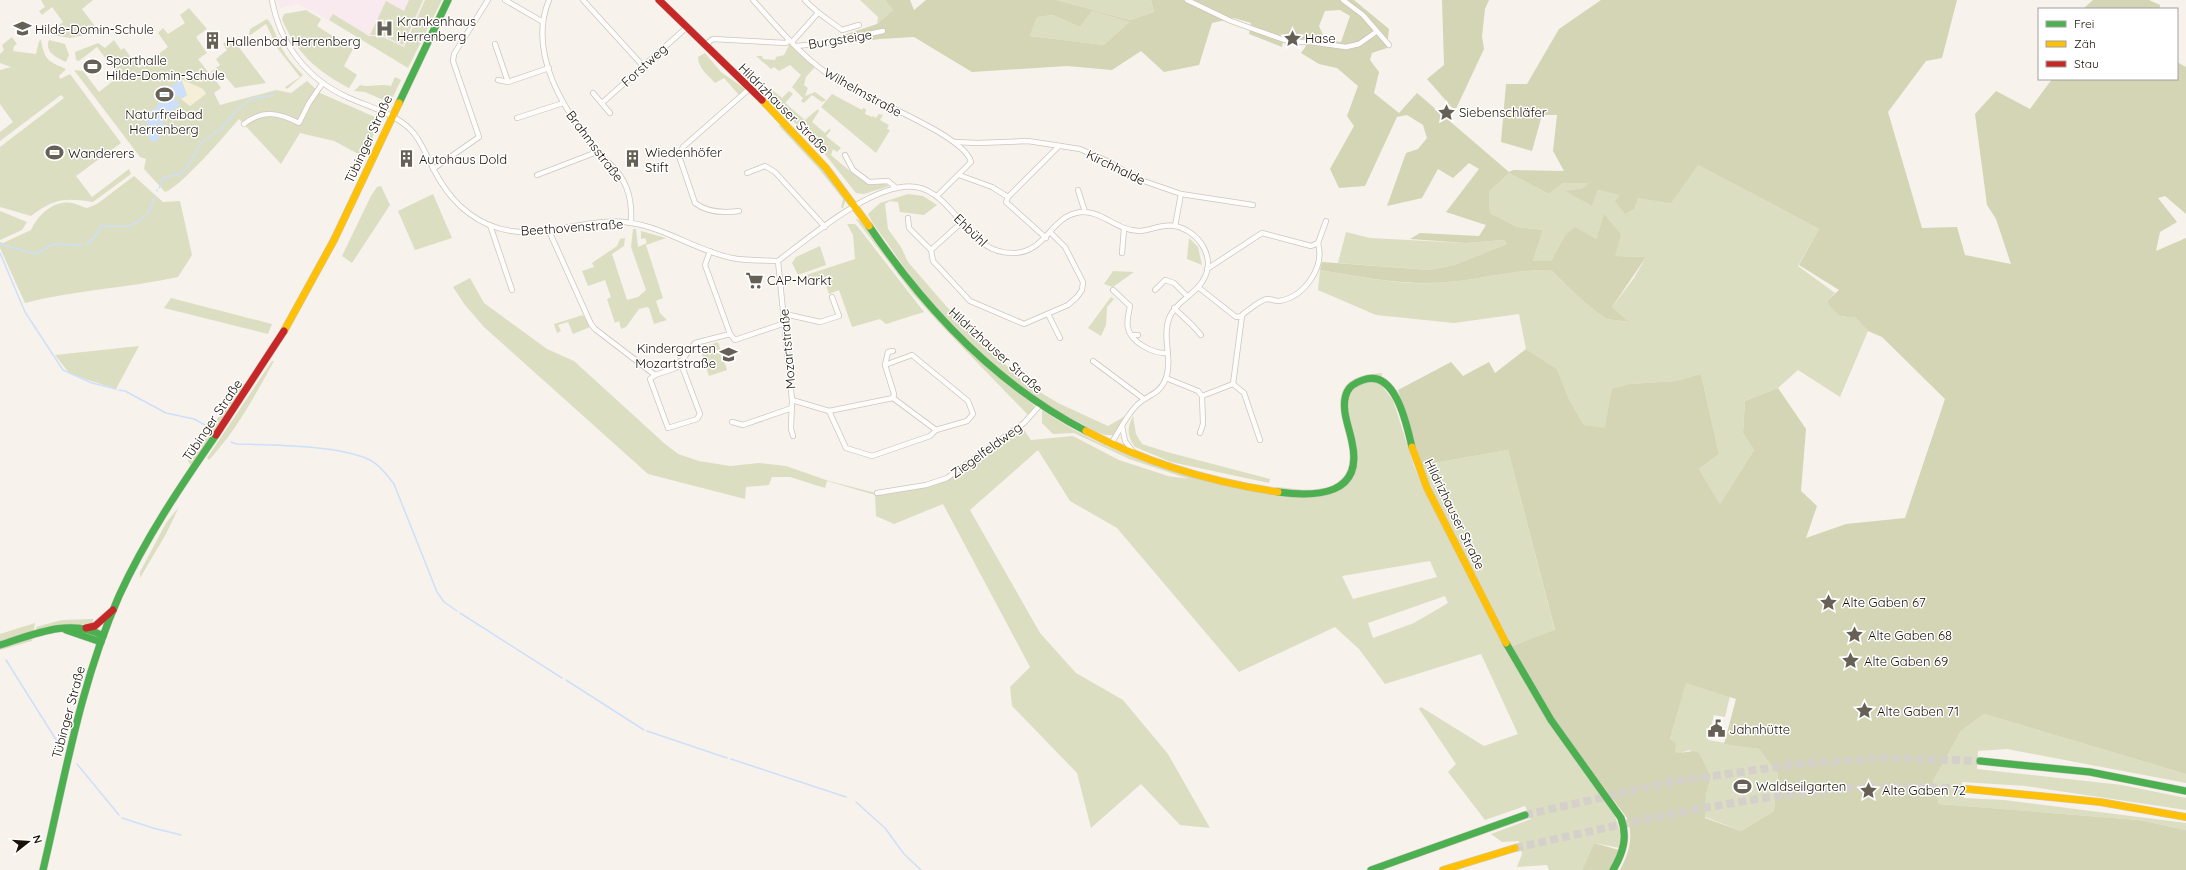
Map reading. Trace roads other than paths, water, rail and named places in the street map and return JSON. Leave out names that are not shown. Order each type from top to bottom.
[{"type":"main road","name":"Tübinger Straße","points":[[43,870],[74,732],[102,639],[114,609],[152,532],[252,382],[294,314],[325,256],[431,32],[448,0]]},
{"type":"main road","name":"Hildrizhauser Straße","points":[[659,0],[827,168],[902,273],[935,312],[1005,378],[1040,405],[1111,444],[1135,455],[1207,478],[1310,495],[1325,493],[1342,486],[1352,471],[1354,451],[1344,413],[1344,402],[1348,391],[1354,384],[1363,379],[1374,378],[1385,382],[1398,400],[1426,487],[1529,686],[1558,731],[1622,818],[1626,829],[1626,842],[1613,870]]},
{"type":"main road","points":[[86,628],[96,626],[114,609]]},
{"type":"main road","points":[[0,645],[49,631],[71,627],[86,628],[98,632],[102,639]]},
{"type":"main road","points":[[62,629],[102,639]]},
{"type":"main road","points":[[1980,761],[2090,772],[2186,791]]},
{"type":"main road","points":[[1967,789],[2100,802],[2186,817]]},
{"type":"main road","points":[[1371,870],[1525,815]]},
{"type":"main road","points":[[1443,870],[1515,848]]},
{"type":"street","name":"Beethovenstraße","points":[[272,0],[278,25],[289,47],[309,72],[322,84],[347,97],[391,116],[412,130],[443,187],[455,202],[471,216],[490,225],[509,231],[549,231],[613,222],[632,223],[652,227],[731,258],[778,261]]},
{"type":"street","points":[[433,168],[479,137],[453,61],[454,54],[488,0]]},
{"type":"street","points":[[504,0],[543,22]]},
{"type":"street","name":"Brahmsstraße","points":[[549,0],[543,22],[543,45],[549,68],[563,103],[575,123],[597,152],[616,170],[629,191],[632,203],[632,223]]},
{"type":"street","points":[[584,0],[643,66]]},
{"type":"street","name":"Wilhelmstraße","points":[[753,0],[790,41],[818,67],[837,81],[954,142],[971,162],[961,174]]},
{"type":"street","points":[[805,0],[818,13],[823,15],[842,30],[859,25]]},
{"type":"street","points":[[1187,0],[1231,20],[1290,42],[1316,42],[1346,47],[1358,44],[1376,32]]},
{"type":"street","points":[[1343,0],[1363,15],[1376,32],[1389,45]]},
{"type":"street","points":[[790,41],[818,13]]},
{"type":"street","name":"Forstweg","points":[[602,103],[686,28]]},
{"type":"street","name":"Burgsteige","points":[[796,46],[827,43],[883,31]]},
{"type":"street","name":"Burgsteige","points":[[705,45],[713,39],[786,43],[790,41]]},
{"type":"street","points":[[495,44],[508,82]]},
{"type":"street","points":[[498,80],[508,82],[549,68]]},
{"type":"street","points":[[244,124],[255,117],[270,113],[280,114],[300,123],[309,103],[322,84]]},
{"type":"street","points":[[739,211],[725,213],[701,207],[695,203],[680,156],[683,147],[749,89]]},
{"type":"street","points":[[593,93],[610,113]]},
{"type":"street","points":[[517,118],[563,103]]},
{"type":"street","name":"Kirchhalde","points":[[954,142],[978,143],[1028,141],[1080,149],[1108,161],[1141,180],[1181,194],[1253,205]]},
{"type":"street","points":[[1046,238],[1006,202],[1008,197],[1059,146]]},
{"type":"street","points":[[536,175],[597,152]]},
{"type":"street","points":[[845,155],[853,170],[869,182],[888,181],[896,188]]},
{"type":"street","points":[[747,173],[766,166],[775,172],[825,227]]},
{"type":"street","points":[[937,196],[961,174],[992,187],[1008,197]]},
{"type":"street","name":"Ehbühl","points":[[855,206],[896,188],[916,187],[937,196],[980,242],[999,252],[1024,251],[1040,244],[1050,232],[1069,216],[1085,212]]},
{"type":"street","points":[[1078,190],[1085,212],[1099,215],[1124,229],[1139,231],[1166,225],[1175,226],[1197,237],[1204,246],[1208,256],[1207,269],[1202,282],[1174,308],[1166,327],[1169,366],[1166,378],[1158,392],[1144,399],[1128,415],[1111,444]]},
{"type":"street","points":[[1175,226],[1181,194]]},
{"type":"street","points":[[778,261],[855,206]]},
{"type":"street","points":[[908,218],[909,228],[931,250],[933,261],[970,301],[1024,324],[1073,302],[1082,290],[1083,282],[1065,247],[1050,232]]},
{"type":"street","points":[[1198,287],[1236,317],[1242,316],[1266,299],[1279,301],[1286,298],[1310,284],[1321,254],[1318,243],[1326,221]]},
{"type":"street","points":[[931,250],[962,222]]},
{"type":"street","points":[[490,225],[512,290]]},
{"type":"street","points":[[1122,253],[1124,229]]},
{"type":"street","points":[[549,231],[591,324],[595,329],[655,375]]},
{"type":"street","points":[[1207,269],[1262,233],[1311,246],[1318,243]]},
{"type":"street","points":[[710,251],[705,265],[730,334],[735,340],[786,323]]},
{"type":"street","name":"Mozartstraße","points":[[778,261],[786,323],[792,400],[790,429],[792,436]]},
{"type":"street","points":[[1155,290],[1165,280],[1174,284],[1187,296]]},
{"type":"street","points":[[1113,290],[1130,306],[1128,328],[1136,342],[1160,353],[1168,353]]},
{"type":"street","points":[[785,314],[820,322],[838,316],[832,297]]},
{"type":"street","points":[[1174,308],[1201,336]]},
{"type":"street","points":[[1048,314],[1060,338]]},
{"type":"street","points":[[1234,384],[1242,316]]},
{"type":"street","points":[[680,361],[700,414],[697,419],[668,428],[650,380],[655,375],[676,368],[680,361],[695,343],[697,344],[730,334]]},
{"type":"street","points":[[1132,335],[1138,335]]},
{"type":"street","points":[[892,351],[888,352],[885,365],[894,394],[893,398]]},
{"type":"street","points":[[829,411],[846,448],[872,456],[930,436],[936,430],[967,421],[973,414],[968,401],[912,355],[885,365]]},
{"type":"street","points":[[1094,361],[1144,399]]},
{"type":"street","points":[[1166,378],[1198,391],[1202,396],[1203,424],[1200,433]]},
{"type":"street","points":[[1202,396],[1234,384]]},
{"type":"street","points":[[1234,384],[1244,393],[1260,440]]},
{"type":"street","points":[[792,400],[829,411],[893,398],[936,430]]},
{"type":"street","name":"Ziegelfeldweg","points":[[877,493],[926,485],[947,478],[1024,423],[1040,405]]},
{"type":"street","points":[[732,422],[743,425],[792,408]]},
{"type":"street","points":[[1122,426],[1125,441],[1135,455]]},
{"type":"water","points":[[181,79],[187,95],[181,99],[175,94],[173,96],[180,105],[161,119],[165,126],[161,129],[158,123],[156,124],[160,137],[153,143],[146,133],[151,128],[143,118],[159,105],[157,97]]},
{"type":"waterway","points":[[237,110],[251,99],[273,95]]},
{"type":"waterway","points":[[159,188],[163,178],[179,174],[186,169],[201,143],[222,128],[235,112]]},
{"type":"waterway","points":[[146,214],[150,210],[155,198]]},
{"type":"waterway","points":[[86,244],[91,241],[102,226],[128,226],[144,217]]},
{"type":"waterway","points":[[0,244],[36,254],[53,244],[81,245]]},
{"type":"waterway","points":[[0,253],[25,312],[63,370],[92,383],[116,389]]},
{"type":"waterway","points":[[119,390],[125,391],[166,413],[194,419],[205,425]]},
{"type":"waterway","points":[[231,442],[237,444],[322,448],[355,454],[376,464],[394,484],[437,592],[444,602],[457,611]]},
{"type":"waterway","points":[[460,613],[562,678]]},
{"type":"waterway","points":[[6,660],[60,746]]},
{"type":"waterway","points":[[566,680],[644,730]]},
{"type":"waterway","points":[[647,731],[727,758]]},
{"type":"waterway","points":[[731,759],[846,797]]},
{"type":"waterway","points":[[77,764],[119,815]]},
{"type":"waterway","points":[[856,802],[885,828],[904,854],[921,870]]},
{"type":"waterway","points":[[122,818],[181,835]]},
{"type":"tunnel","points":[[1525,815],[1670,782],[1798,764],[1884,758],[1980,761]]},
{"type":"tunnel","points":[[1515,848],[1691,810],[1780,796],[1870,787],[1967,789]]},
{"type":"place","name":"Krankenhaus Herrenberg","points":[[384,28]]},
{"type":"place","name":"Hilde-Domin-Schule","points":[[22,29]]},
{"type":"place","name":"Hase","points":[[1292,38]]},
{"type":"place","name":"Hallenbad Herrenberg","points":[[213,41]]},
{"type":"place","name":"Sporthalle Hilde-Domin-Schule","points":[[93,67]]},
{"type":"place","name":"Naturfreibad Herrenberg","points":[[164,95]]},
{"type":"place","name":"Siebenschläfer","points":[[1446,112]]},
{"type":"place","name":"Wanderers","points":[[55,153]]},
{"type":"place","name":"Autohaus Dold","points":[[406,159]]},
{"type":"place","name":"Wiedenhöfer Stift","points":[[632,159]]},
{"type":"place","name":"CAP-Markt","points":[[754,280]]},
{"type":"place","name":"Kindergarten Mozartstraße","points":[[729,355]]},
{"type":"place","name":"Alte Gaben 67","points":[[1829,602]]},
{"type":"place","name":"Alte Gaben 68","points":[[1855,635]]},
{"type":"place","name":"Alte Gaben 69","points":[[1851,661]]},
{"type":"place","name":"Alte Gaben 71","points":[[1864,711]]},
{"type":"place","name":"Jahnhütte","points":[[1716,729]]},
{"type":"place","name":"Waldseilgarten","points":[[1743,786]]},
{"type":"place","name":"Alte Gaben 72","points":[[1869,790]]}]
